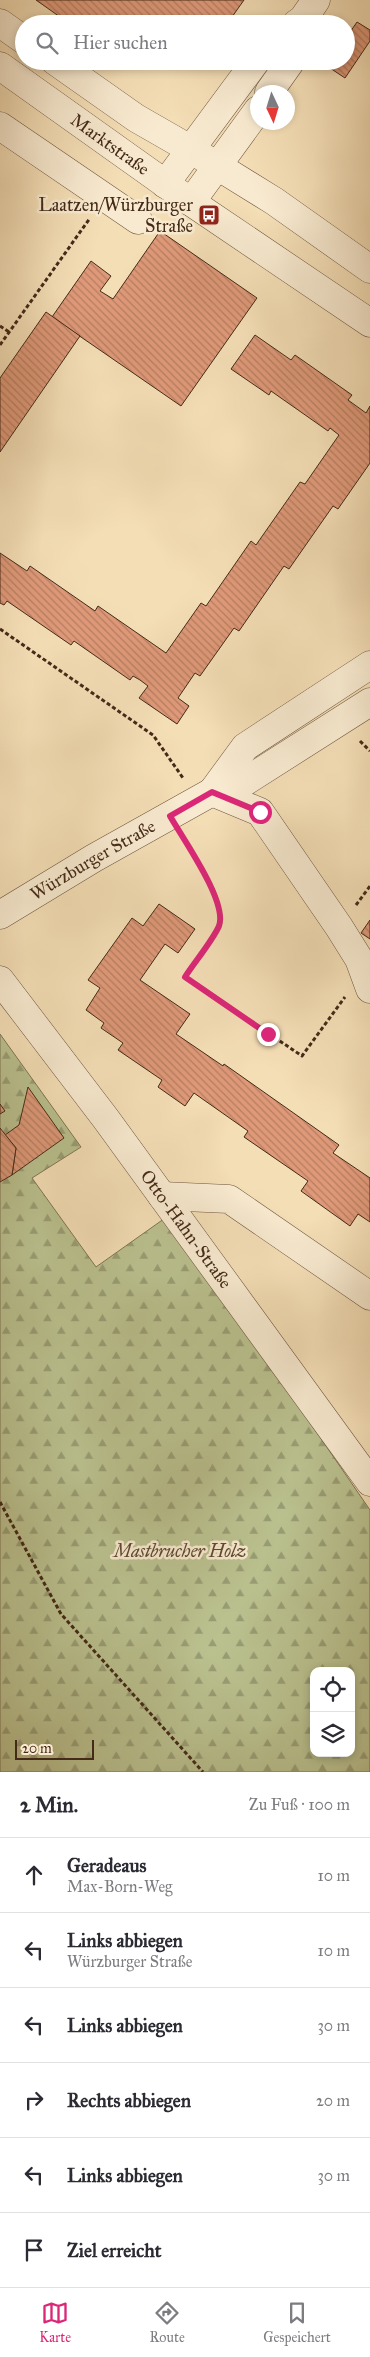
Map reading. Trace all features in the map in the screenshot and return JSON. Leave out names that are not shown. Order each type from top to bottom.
[{"type":"street","points":[[0,23],[15,34]]},
{"type":"street","name":"Marktstraße","points":[[0,66],[191,202],[370,323]]},
{"type":"street","name":"Marktstraße","points":[[68,70],[136,118],[190,149],[274,202],[370,269]]},
{"type":"street","points":[[166,184],[249,70]]},
{"type":"street","points":[[275,85],[285,70]]},
{"type":"street","points":[[191,202],[250,121]]},
{"type":"street","points":[[0,126],[138,220]]},
{"type":"street","name":"Würzburger Straße","points":[[212,792],[245,747],[370,665]]},
{"type":"street","name":"Würzburger Straße","points":[[0,915],[94,858],[212,792],[238,786],[370,702]]},
{"type":"street","points":[[212,792],[260,812],[339,927],[359,960],[366,981]]},
{"type":"street","name":"Otto-Hahn-Straße","points":[[0,980],[162,1196],[370,1482]]},
{"type":"street","points":[[162,1196],[229,1199],[370,1296]]},
{"type":"path","points":[[0,345],[105,197]]},
{"type":"path","points":[[0,326],[9,332]]},
{"type":"path","points":[[0,629],[153,735],[185,780],[212,792]]},
{"type":"path","points":[[170,816],[213,889],[220,909],[219,926],[185,977],[302,1056],[366,981]]},
{"type":"path","points":[[0,1502],[61,1614],[203,1772]]},
{"type":"green space","name":"Mastbrucher Holz","points":[[0,1034],[81,1147],[32,1178],[96,1267],[168,1216],[370,1510],[370,1772],[0,1772]]},
{"type":"building","points":[[36,0],[244,0],[233,15],[57,15]]},
{"type":"building","points":[[357,22],[370,30],[370,41],[355,63],[355,25]]},
{"type":"building","points":[[333,70],[350,70],[345,78]]},
{"type":"building","points":[[160,231],[257,298],[181,406],[52,317],[91,261],[111,276],[100,291],[113,299]]},
{"type":"building","points":[[46,312],[80,336],[0,452],[0,378]]},
{"type":"building","points":[[255,335],[291,360],[295,355],[352,395],[348,400],[366,413],[370,406],[370,463],[338,509],[333,506],[289,569],[284,566],[239,631],[234,628],[200,676],[195,673],[178,698],[189,706],[177,724],[139,698],[148,686],[140,680],[133,676],[130,680],[74,641],[71,645],[7,601],[4,605],[0,603],[0,553],[27,571],[30,566],[95,611],[98,606],[166,653],[201,603],[206,606],[251,541],[256,545],[300,482],[305,484],[339,435],[330,428],[328,431],[271,391],[269,395],[231,369]]},
{"type":"building","points":[[159,904],[195,929],[178,953],[165,944],[140,980],[190,1014],[176,1034],[223,1066],[224,1064],[339,1145],[333,1153],[370,1178],[370,1222],[358,1214],[350,1226],[301,1191],[308,1181],[244,1137],[248,1131],[194,1093],[185,1106],[158,1087],[162,1080],[118,1050],[123,1043],[101,1028],[104,1023],[86,1010],[100,988],[88,980],[132,918],[143,926]]},
{"type":"building","points":[[370,920],[370,939],[361,933]]},
{"type":"building","points":[[28,1087],[64,1138],[12,1175],[16,1148],[5,1135],[19,1125]]},
{"type":"building","points":[[0,1104],[5,1111],[0,1114]]},
{"type":"building","points":[[0,1128],[16,1148],[12,1175],[0,1182]]},
{"type":"place","name":"Laatzen/Würzburger Straße","points":[[209,215]]},
{"type":"route","points":[[260,812],[212,792],[170,816],[213,889],[220,909],[219,926],[185,977],[268,1034]]}]
